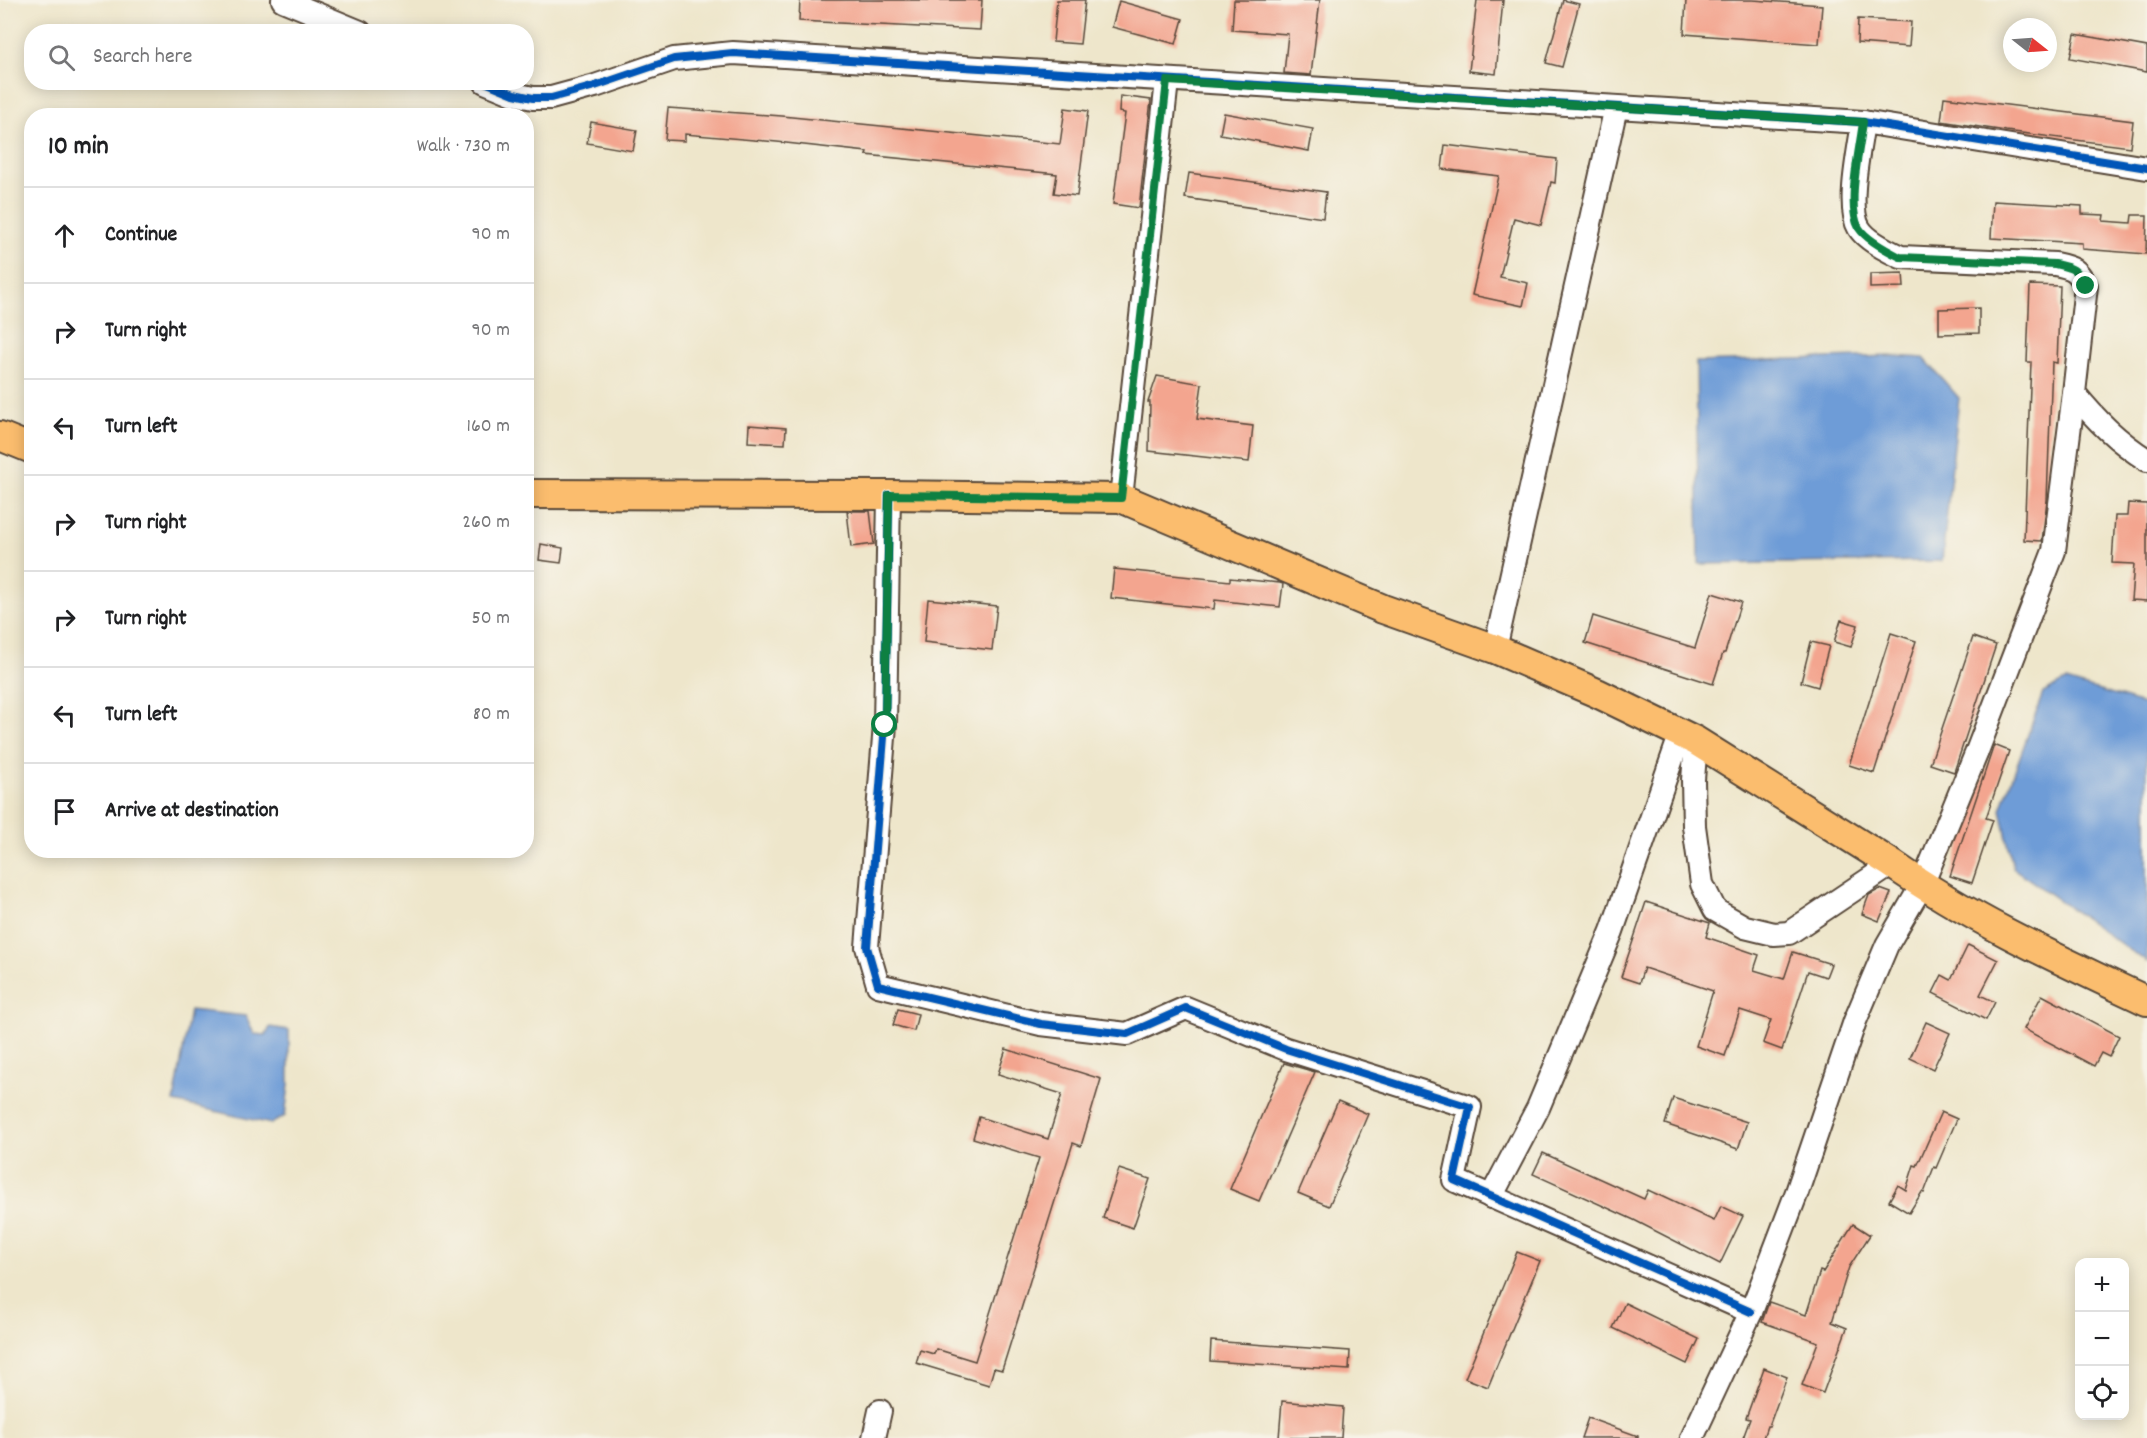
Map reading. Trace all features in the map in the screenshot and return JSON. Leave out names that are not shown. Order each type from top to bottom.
[{"type":"main road","points":[[0,436],[24,446]]},
{"type":"main road","points":[[534,494],[1121,498],[1383,609],[1496,649],[1597,693],[1688,737],[1922,885],[2018,940],[2147,1001]]},
{"type":"street","points":[[283,0],[341,24]]},
{"type":"street","points":[[504,90],[533,98],[551,98],[595,86],[674,59],[733,53],[1863,122],[2147,168]]},
{"type":"street","points":[[1121,498],[1167,81]]},
{"type":"street","points":[[1496,649],[1616,107]]},
{"type":"street","points":[[1692,1438],[1751,1312],[1797,1192],[1855,1021],[1887,945],[1922,885],[1976,754],[2054,551],[2086,286],[2079,273],[2071,267],[2055,264],[1900,257],[1883,248],[1859,228],[1852,203],[1863,122]]},
{"type":"street","points":[[2074,393],[2121,444],[2147,460]]},
{"type":"street","points":[[889,495],[885,725],[867,946],[878,985],[1041,1024],[1127,1034],[1186,1008],[1286,1049],[1470,1107],[1454,1180],[1751,1312]]},
{"type":"street","points":[[1491,1197],[1538,1108],[1612,931],[1688,737]]},
{"type":"street","points":[[1688,737],[1693,780],[1694,826],[1702,884],[1715,910],[1745,927],[1774,934],[1789,933],[1892,864]]},
{"type":"street","points":[[874,1438],[880,1411]]},
{"type":"water","points":[[1893,356],[1924,358],[1959,398],[1942,561],[1699,564],[1696,362]]},
{"type":"water","points":[[2066,681],[2147,705],[2147,962],[2013,868],[2001,809],[2043,693]]},
{"type":"water","points":[[190,1010],[246,1016],[254,1034],[266,1035],[270,1027],[289,1030],[289,1085],[285,1116],[271,1124],[174,1102]]},
{"type":"building","points":[[800,0],[982,0],[980,30],[799,21]]},
{"type":"building","points":[[1057,0],[1085,0],[1080,44],[1053,42]]},
{"type":"building","points":[[1234,0],[1320,0],[1311,75],[1284,73],[1288,34],[1232,30]]},
{"type":"building","points":[[1477,0],[1503,0],[1496,74],[1469,71]]},
{"type":"building","points":[[1563,0],[1579,4],[1562,67],[1546,63]]},
{"type":"building","points":[[1686,0],[1753,0],[1822,5],[1819,44],[1684,34]]},
{"type":"building","points":[[1119,1],[1183,19],[1176,44],[1112,27]]},
{"type":"building","points":[[1858,19],[1911,22],[1909,47],[1857,43]]},
{"type":"building","points":[[2075,34],[2147,47],[2147,72],[2070,58]]},
{"type":"building","points":[[1120,96],[1151,100],[1139,208],[1113,204],[1125,113],[1119,112]]},
{"type":"building","points":[[1944,97],[2133,121],[2130,147],[1941,121]]},
{"type":"building","points":[[668,108],[782,116],[1060,144],[1065,108],[1088,111],[1077,196],[1054,193],[1057,174],[866,155],[867,152],[777,142],[685,134],[685,141],[665,140]]},
{"type":"building","points":[[1224,113],[1313,129],[1309,151],[1220,134]]},
{"type":"building","points":[[591,122],[637,130],[633,151],[587,143]]},
{"type":"building","points":[[1445,145],[1557,159],[1555,183],[1551,182],[1541,225],[1514,218],[1500,277],[1528,283],[1523,306],[1472,295],[1499,176],[1442,169]]},
{"type":"building","points":[[1189,173],[1326,192],[1323,218],[1185,198]]},
{"type":"building","points":[[1993,201],[2082,206],[2082,214],[2104,215],[2103,221],[2131,223],[2132,215],[2147,215],[2146,254],[2082,249],[2082,243],[1991,238]]},
{"type":"building","points":[[1903,273],[1904,287],[1870,288],[1870,274]]},
{"type":"building","points":[[2030,285],[2060,286],[2057,363],[2052,362],[2047,500],[2042,541],[2024,540],[2031,362],[2027,362]]},
{"type":"building","points":[[1979,308],[1979,333],[1939,334],[1939,309]]},
{"type":"building","points":[[1157,376],[1202,384],[1197,419],[1253,426],[1249,462],[1149,451],[1150,402],[1148,402]]},
{"type":"building","points":[[749,425],[786,428],[785,444],[748,442]]},
{"type":"building","points":[[2128,503],[2147,504],[2147,601],[2131,600],[2134,564],[2112,563],[2115,516],[2127,516]]},
{"type":"building","points":[[847,511],[870,511],[874,544],[851,547]]},
{"type":"building","points":[[541,544],[563,548],[561,563],[539,560]]},
{"type":"building","points":[[1114,569],[1230,581],[1230,578],[1280,583],[1283,584],[1280,607],[1215,600],[1214,609],[1111,598]]},
{"type":"building","points":[[1712,593],[1741,602],[1713,684],[1585,643],[1593,616],[1695,648]]},
{"type":"building","points":[[928,599],[997,606],[992,650],[924,642]]},
{"type":"building","points":[[1841,620],[1858,625],[1851,647],[1834,642]]},
{"type":"building","points":[[1891,633],[1916,641],[1874,773],[1849,765]]},
{"type":"building","points":[[1973,637],[1996,645],[1954,772],[1930,764]]},
{"type":"building","points":[[1811,642],[1829,646],[1818,687],[1801,682]]},
{"type":"building","points":[[1994,745],[2009,751],[1986,818],[1993,820],[1972,883],[1950,876]]},
{"type":"building","points":[[1880,889],[1891,893],[1879,921],[1862,914],[1869,895]]},
{"type":"building","points":[[1646,902],[1710,923],[1706,937],[1759,955],[1754,970],[1784,979],[1793,952],[1831,964],[1826,977],[1808,971],[1782,1050],[1763,1043],[1771,1020],[1740,1010],[1725,1056],[1696,1046],[1713,991],[1644,968],[1639,983],[1621,977]]},
{"type":"building","points":[[1968,945],[1998,960],[1980,995],[1995,1002],[1986,1020],[1933,993],[1942,975],[1951,980]]},
{"type":"building","points":[[2042,995],[2119,1036],[2109,1057],[2101,1053],[2094,1066],[2024,1029]]},
{"type":"building","points":[[898,1009],[918,1014],[914,1031],[893,1025]]},
{"type":"building","points":[[1926,1022],[1950,1033],[1933,1069],[1910,1058]]},
{"type":"building","points":[[1006,1049],[1101,1079],[1081,1146],[1073,1143],[1002,1370],[994,1368],[989,1385],[916,1363],[920,1350],[934,1354],[936,1349],[975,1361],[1039,1158],[973,1138],[979,1117],[1048,1139],[1062,1094],[998,1074]]},
{"type":"building","points":[[1284,1063],[1315,1072],[1259,1201],[1230,1189]]},
{"type":"building","points":[[1673,1098],[1747,1122],[1738,1149],[1665,1124]]},
{"type":"building","points":[[1338,1101],[1368,1114],[1329,1206],[1298,1193]]},
{"type":"building","points":[[1941,1112],[1957,1119],[1924,1193],[1922,1192],[1909,1213],[1889,1201],[1898,1185],[1906,1190],[1914,1165],[1917,1166]]},
{"type":"building","points":[[1543,1153],[1644,1199],[1648,1190],[1714,1221],[1721,1206],[1743,1216],[1720,1264],[1634,1220],[1533,1174]]},
{"type":"building","points":[[1119,1169],[1150,1179],[1133,1228],[1103,1218]]},
{"type":"building","points":[[1853,1224],[1870,1235],[1849,1267],[1832,1322],[1847,1328],[1823,1393],[1802,1385],[1818,1342],[1762,1322],[1769,1302],[1806,1315],[1820,1271],[1823,1272]]},
{"type":"building","points":[[1517,1252],[1540,1261],[1488,1387],[1465,1378]]},
{"type":"building","points":[[1625,1303],[1699,1339],[1687,1364],[1613,1328]]},
{"type":"building","points":[[1211,1341],[1350,1351],[1349,1370],[1210,1361]]},
{"type":"building","points":[[1764,1368],[1787,1377],[1763,1438],[1743,1438],[1750,1419],[1746,1418]]},
{"type":"building","points":[[1282,1401],[1343,1407],[1341,1438],[1279,1438]]},
{"type":"building","points":[[1588,1418],[1638,1436],[1638,1438],[1581,1438]]},
{"type":"cycle path","points":[[504,90],[533,98],[551,98],[595,86],[674,59],[733,53],[1863,122],[2147,168]]},
{"type":"cycle path","points":[[889,495],[885,725],[867,947],[878,985],[1041,1024],[1127,1034],[1186,1008],[1286,1049],[1470,1107],[1454,1180],[1751,1312]]},
{"type":"route","points":[[885,725],[889,495],[1121,498],[1167,81],[1863,122],[1852,203],[1859,228],[1883,248],[1900,257],[2055,264],[2071,267],[2079,273],[2086,286]]}]
